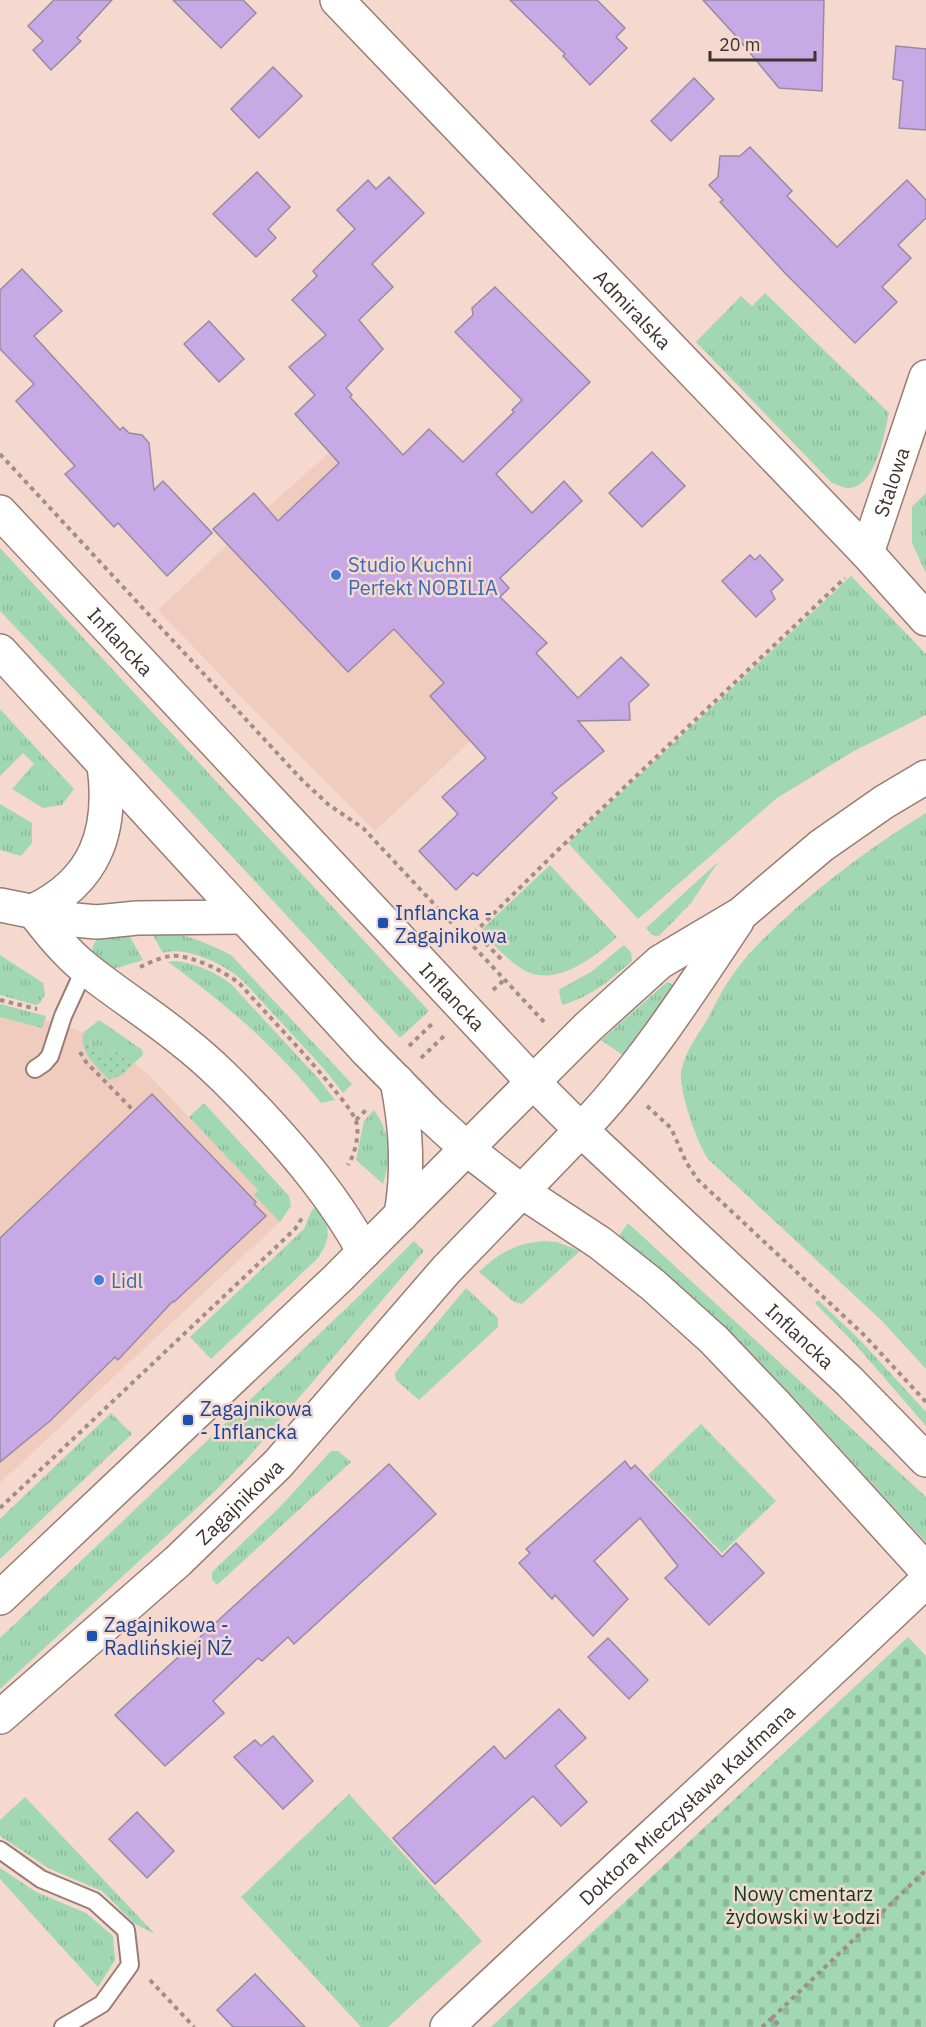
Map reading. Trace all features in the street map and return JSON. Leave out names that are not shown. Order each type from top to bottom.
[{"type":"street","name":"Admiralska","points":[[337,0],[867,553],[926,619]]},
{"type":"street","name":"Stalowa","points":[[867,553],[926,377]]},
{"type":"street","name":"Inflancka","points":[[0,512],[533,1082],[581,1130],[849,1381],[926,1460]]},
{"type":"street","points":[[0,651],[397,1081],[466,1149],[521,1191],[600,1244],[653,1286],[714,1340],[926,1570]]},
{"type":"street","points":[[33,911],[52,902],[70,888],[83,874],[96,854],[106,816],[107,790],[104,765]]},
{"type":"street","points":[[0,1598],[364,1252],[588,1027],[660,962],[741,914],[821,846],[884,802],[926,777]]},
{"type":"street","points":[[0,905],[75,920],[97,922],[137,918],[244,916]]},
{"type":"street","points":[[33,911],[58,943],[91,973],[182,1039],[229,1082],[279,1135],[328,1194],[350,1226],[364,1252]]},
{"type":"street","name":"Zagajnikowa","points":[[0,1717],[178,1561],[278,1464],[446,1270],[604,1106],[686,997],[741,914]]},
{"type":"street","points":[[397,1081],[406,1147],[406,1178],[401,1215]]},
{"type":"street","name":"Doktora Mieczysława Kaufmana","points":[[447,2027],[552,1927],[817,1685],[926,1581]]},
{"type":"lane","points":[[35,1069],[50,1056],[63,1016],[91,973]]},
{"type":"lane","points":[[0,1850],[41,1879],[94,1902],[126,1930],[130,1965],[102,2004],[63,2027]]},
{"type":"path","points":[[0,454],[295,772],[329,804],[363,828],[527,1006]]},
{"type":"path","points":[[501,959],[475,932],[557,851],[852,572],[867,553]]},
{"type":"path","points":[[91,973],[122,973],[171,956],[192,960],[225,973],[240,984],[321,1074],[355,1120],[357,1128],[355,1147],[350,1161],[342,1172]]},
{"type":"path","points":[[490,993],[504,981]]},
{"type":"path","points":[[408,1046],[436,1020]]},
{"type":"path","points":[[420,1059],[448,1032]]},
{"type":"path","points":[[77,1046],[86,1062],[134,1111]]},
{"type":"path","points":[[639,1098],[670,1128],[686,1162],[698,1180],[864,1335],[926,1402]]},
{"type":"path","points":[[355,1120],[371,1106]]},
{"type":"path","points":[[0,1508],[295,1229],[304,1215]]},
{"type":"path","points":[[762,2027],[926,1870]]},
{"type":"path","points":[[130,1965],[151,1981],[194,2027]]},
{"type":"path","points":[[772,2018],[781,2027]]},
{"type":"shaded area","points":[[330,452],[539,677],[375,831],[158,610]]},
{"type":"shaded area","name":"Lidl","points":[[0,1008],[76,1029],[134,1063],[150,1076],[284,1218],[0,1483]]},
{"type":"green space","points":[[765,293],[889,413],[877,459],[865,480],[856,486],[846,488],[832,483],[696,342],[741,296],[752,306]]},
{"type":"green space","points":[[926,493],[926,573],[912,543],[912,507]]},
{"type":"green space","points":[[0,548],[429,1011],[400,1038],[177,797],[0,611]]},
{"type":"green space","points":[[851,576],[926,654],[926,715],[854,751],[777,798],[638,919],[568,843]]},
{"type":"green space","points":[[0,709],[74,789],[62,805],[43,808],[12,789],[34,764],[23,753],[0,776]]},
{"type":"green space","points":[[0,804],[32,823],[32,843],[21,856],[0,850]]},
{"type":"green space","points":[[926,813],[926,1369],[883,1322],[708,1159],[690,1117],[683,1092],[681,1073],[688,1052],[725,987],[757,945],[833,878]]},
{"type":"green space","points":[[719,861],[691,903],[659,936],[652,935],[646,928]]},
{"type":"green space","points":[[550,865],[617,937],[597,954],[573,968],[547,975],[534,974],[516,965],[480,931]]},
{"type":"green space","points":[[150,930],[192,938],[231,955],[352,1084],[343,1093],[326,1071],[236,975],[194,954],[172,951],[163,953]]},
{"type":"green space","points":[[127,932],[143,960],[110,970],[92,953],[93,946],[99,938]]},
{"type":"green space","points":[[624,945],[631,952],[632,961],[591,993],[562,1005],[560,989],[591,972]]},
{"type":"green space","points":[[0,955],[43,983],[45,994],[40,1003],[36,1005],[0,995]]},
{"type":"green space","points":[[175,961],[204,969],[231,984],[318,1078],[335,1100],[321,1103],[286,1063],[249,1027],[168,962]]},
{"type":"green space","points":[[667,982],[675,989],[627,1058],[601,1040]]},
{"type":"green space","points":[[0,1004],[46,1016],[42,1028],[0,1017]]},
{"type":"green space","points":[[99,1020],[141,1049],[142,1056],[132,1065],[116,1051],[98,1055],[91,1049],[90,1037],[83,1033]]},
{"type":"green space","points":[[83,1033],[90,1037],[90,1046],[98,1055],[116,1051],[132,1065],[122,1075],[109,1080],[86,1054]]},
{"type":"green space","points":[[204,1103],[289,1196],[291,1206],[280,1222],[254,1195],[258,1190],[189,1117]]},
{"type":"green space","points":[[374,1110],[384,1128],[388,1146],[383,1184],[356,1160],[364,1121]]},
{"type":"green space","points":[[318,1203],[328,1230],[326,1243],[318,1258],[211,1359],[190,1337],[304,1229],[311,1212]]},
{"type":"green space","points":[[628,1223],[926,1497],[926,1542],[741,1343],[662,1270],[619,1236]]},
{"type":"green space","points":[[414,1241],[424,1251],[246,1460],[0,1689],[0,1638]]},
{"type":"green space","points":[[544,1241],[557,1242],[580,1251],[522,1304],[514,1302],[479,1272],[493,1259],[508,1250]]},
{"type":"green space","points":[[466,1288],[498,1318],[498,1327],[419,1400],[396,1380],[395,1373]]},
{"type":"green space","points":[[818,1300],[859,1339],[926,1412],[926,1426],[855,1344],[815,1303]]},
{"type":"green space","points":[[111,1413],[132,1434],[0,1559],[0,1519]]},
{"type":"green space","points":[[701,1424],[776,1501],[722,1553],[648,1475]]},
{"type":"green space","points":[[331,1451],[338,1451],[351,1462],[217,1585],[212,1579],[212,1572],[280,1507]]},
{"type":"green space","name":"Nowy cmentarz żydowski w Łodzi","points":[[908,1637],[926,1656],[926,2027],[491,2027]]},
{"type":"green space","points":[[349,1794],[482,1941],[388,2027],[361,2027],[241,1897]]},
{"type":"green space","points":[[25,1797],[155,1934],[135,1924],[102,1891],[50,1869],[0,1836],[0,1820]]},
{"type":"green space","points":[[0,1868],[36,1892],[86,1913],[113,1936],[115,1960],[98,1987],[0,1879]]},
{"type":"building","points":[[54,0],[112,0],[77,38],[81,41],[51,70],[33,50],[43,41],[28,26]]},
{"type":"building","points":[[173,0],[243,0],[256,13],[221,48]]},
{"type":"building","points":[[510,0],[597,0],[625,28],[616,37],[627,48],[590,85],[563,56],[565,54]]},
{"type":"building","points":[[703,0],[824,0],[822,91],[779,88]]},
{"type":"building","points":[[896,46],[926,49],[926,130],[899,128],[903,81],[893,79]]},
{"type":"building","points":[[273,67],[302,96],[259,138],[231,109]]},
{"type":"building","points":[[694,78],[714,99],[671,141],[651,121]]},
{"type":"building","points":[[750,147],[792,191],[787,196],[837,247],[907,180],[926,200],[926,218],[898,245],[911,258],[882,287],[897,302],[855,343],[784,272],[720,202],[723,200],[709,185],[718,177],[720,156],[740,156]]},
{"type":"building","points":[[257,172],[290,207],[268,229],[276,238],[256,257],[213,214]]},
{"type":"building","points":[[389,177],[424,213],[372,264],[393,287],[359,320],[383,349],[346,388],[352,395],[350,397],[403,455],[429,429],[463,462],[514,412],[512,410],[522,400],[455,332],[473,315],[472,308],[495,287],[590,382],[496,474],[532,513],[564,481],[582,501],[500,578],[509,588],[500,597],[547,643],[536,653],[578,698],[621,657],[649,685],[629,703],[630,720],[578,721],[604,751],[552,793],[557,798],[477,876],[473,873],[456,890],[419,851],[458,814],[442,797],[486,758],[430,696],[444,683],[394,629],[348,672],[213,529],[254,493],[278,521],[339,463],[295,414],[315,395],[289,367],[326,335],[292,300],[317,276],[313,271],[355,229],[337,210],[368,180],[376,189]]},
{"type":"building","points":[[22,269],[62,311],[34,336],[120,430],[123,427],[129,433],[142,435],[149,443],[154,490],[163,481],[212,533],[167,576],[118,523],[114,527],[65,474],[75,466],[16,401],[34,384],[0,349],[0,290]]},
{"type":"building","points":[[209,321],[244,359],[219,382],[184,344]]},
{"type":"building","points":[[652,452],[685,486],[642,527],[609,493]]},
{"type":"building","points":[[750,555],[755,560],[760,555],[783,580],[771,591],[775,599],[756,617],[722,581]]},
{"type":"building","name":"Lidl","points":[[152,1094],[256,1202],[254,1204],[266,1216],[173,1301],[118,1360],[115,1357],[50,1421],[0,1462],[0,1238]]},
{"type":"building","points":[[625,1461],[631,1469],[635,1465],[722,1557],[736,1543],[764,1573],[709,1625],[665,1578],[678,1566],[640,1518],[594,1561],[628,1599],[593,1636],[555,1595],[552,1599],[519,1563],[530,1553],[526,1549]]},
{"type":"building","points":[[389,1464],[436,1514],[294,1644],[288,1637],[262,1661],[258,1658],[213,1701],[224,1713],[165,1766],[115,1715]]},
{"type":"building","points":[[608,1638],[648,1680],[629,1699],[588,1657]]},
{"type":"building","points":[[559,1709],[586,1738],[555,1766],[587,1802],[561,1826],[533,1796],[435,1884],[393,1838],[494,1746],[505,1759]]},
{"type":"building","points":[[273,1736],[313,1781],[283,1809],[234,1757],[255,1740],[261,1746]]},
{"type":"building","points":[[137,1812],[174,1851],[147,1878],[109,1839]]},
{"type":"building","points":[[255,1974],[305,2027],[233,2027],[217,2010]]},
{"type":"place","name":"Studio Kuchni Perfekt NOBILIA","points":[[336,575]]},
{"type":"place","name":"Inflancka - Zagajnikowa","points":[[383,923]]},
{"type":"place","name":"Lidl","points":[[99,1280]]},
{"type":"place","name":"Zagajnikowa - Inflancka","points":[[188,1420]]},
{"type":"place","name":"Zagajnikowa - Radlińskiej NŻ","points":[[92,1636]]}]
